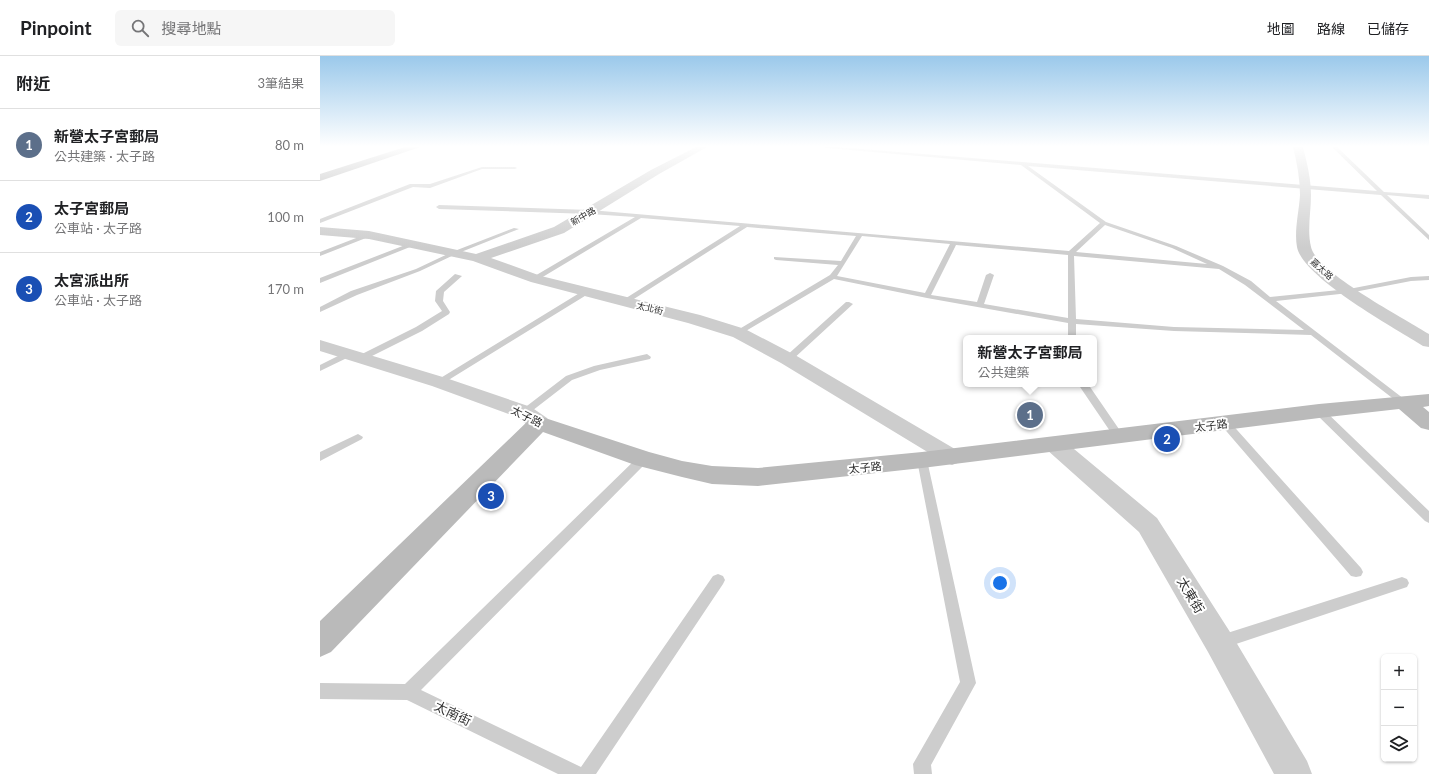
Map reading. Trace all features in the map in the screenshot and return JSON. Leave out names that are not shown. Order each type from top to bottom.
[{"type":"street","name":"新中路","points":[[477,258],[559,230],[641,181]]},
{"type":"street","name":"嘉太路","points":[[1305,181],[1306,187],[1304,243],[1306,253],[1319,268],[1349,291],[1429,342]]},
{"type":"street","name":"太北街","points":[[320,231],[369,235],[477,258],[536,279],[589,291],[694,319],[739,333],[788,359],[952,457]]},
{"type":"street","name":"太子路","points":[[320,345],[438,382],[643,459],[712,475],[758,477],[952,457],[1118,435],[1319,411],[1429,400]]},
{"type":"street","points":[[1403,402],[1429,423]]},
{"type":"street","points":[[320,642],[531,418]]},
{"type":"street","name":"太東街","points":[[1054,444],[1148,525],[1219,642],[1294,774]]},
{"type":"lane","points":[[320,221],[412,185],[430,186],[446,181]]},
{"type":"lane","points":[[1047,181],[1104,223],[1174,247],[1234,273],[1403,402]]},
{"type":"lane","points":[[1229,181],[1429,197]]},
{"type":"lane","points":[[1369,181],[1429,238]]},
{"type":"lane","points":[[439,207],[590,212],[638,218],[954,242],[1221,267]]},
{"type":"lane","points":[[536,279],[638,218]]},
{"type":"lane","points":[[1072,335],[1072,253],[1104,223]]},
{"type":"lane","points":[[626,302],[745,226]]},
{"type":"lane","points":[[320,310],[354,294],[418,270],[454,253],[516,229]]},
{"type":"lane","points":[[320,254],[369,235]]},
{"type":"lane","points":[[739,333],[832,277],[843,263],[860,235]]},
{"type":"lane","points":[[927,296],[954,242]]},
{"type":"lane","points":[[320,281],[413,244]]},
{"type":"lane","points":[[776,258],[843,263]]},
{"type":"lane","points":[[980,305],[990,275]]},
{"type":"lane","points":[[320,368],[354,356],[419,329],[446,312],[439,301],[440,291],[458,276]]},
{"type":"lane","points":[[832,277],[927,296],[1073,321],[1174,329],[1313,333]]},
{"type":"lane","points":[[1269,299],[1349,291],[1411,279],[1429,278]]},
{"type":"lane","points":[[438,382],[589,291]]},
{"type":"lane","points":[[788,359],[848,304]]},
{"type":"lane","points":[[531,418],[569,378],[597,368],[647,357]]},
{"type":"lane","points":[[1085,387],[1118,435]]},
{"type":"lane","points":[[1319,411],[1429,518]]},
{"type":"lane","points":[[1225,423],[1356,572]]},
{"type":"lane","points":[[320,457],[358,437]]},
{"type":"lane","points":[[408,692],[643,459]]},
{"type":"lane","points":[[922,460],[968,683],[922,764],[923,774]]},
{"type":"lane","points":[[586,774],[718,580]]},
{"type":"lane","points":[[1219,642],[1402,583]]},
{"type":"lane","name":"太南街","points":[[320,691],[408,692],[577,774]]},
{"type":"place","name":"新營太子宮郵局","points":[[1030,415]]},
{"type":"place","name":"太子宮郵局","points":[[1167,439]]},
{"type":"place","name":"太宮派出所","points":[[491,496]]}]
